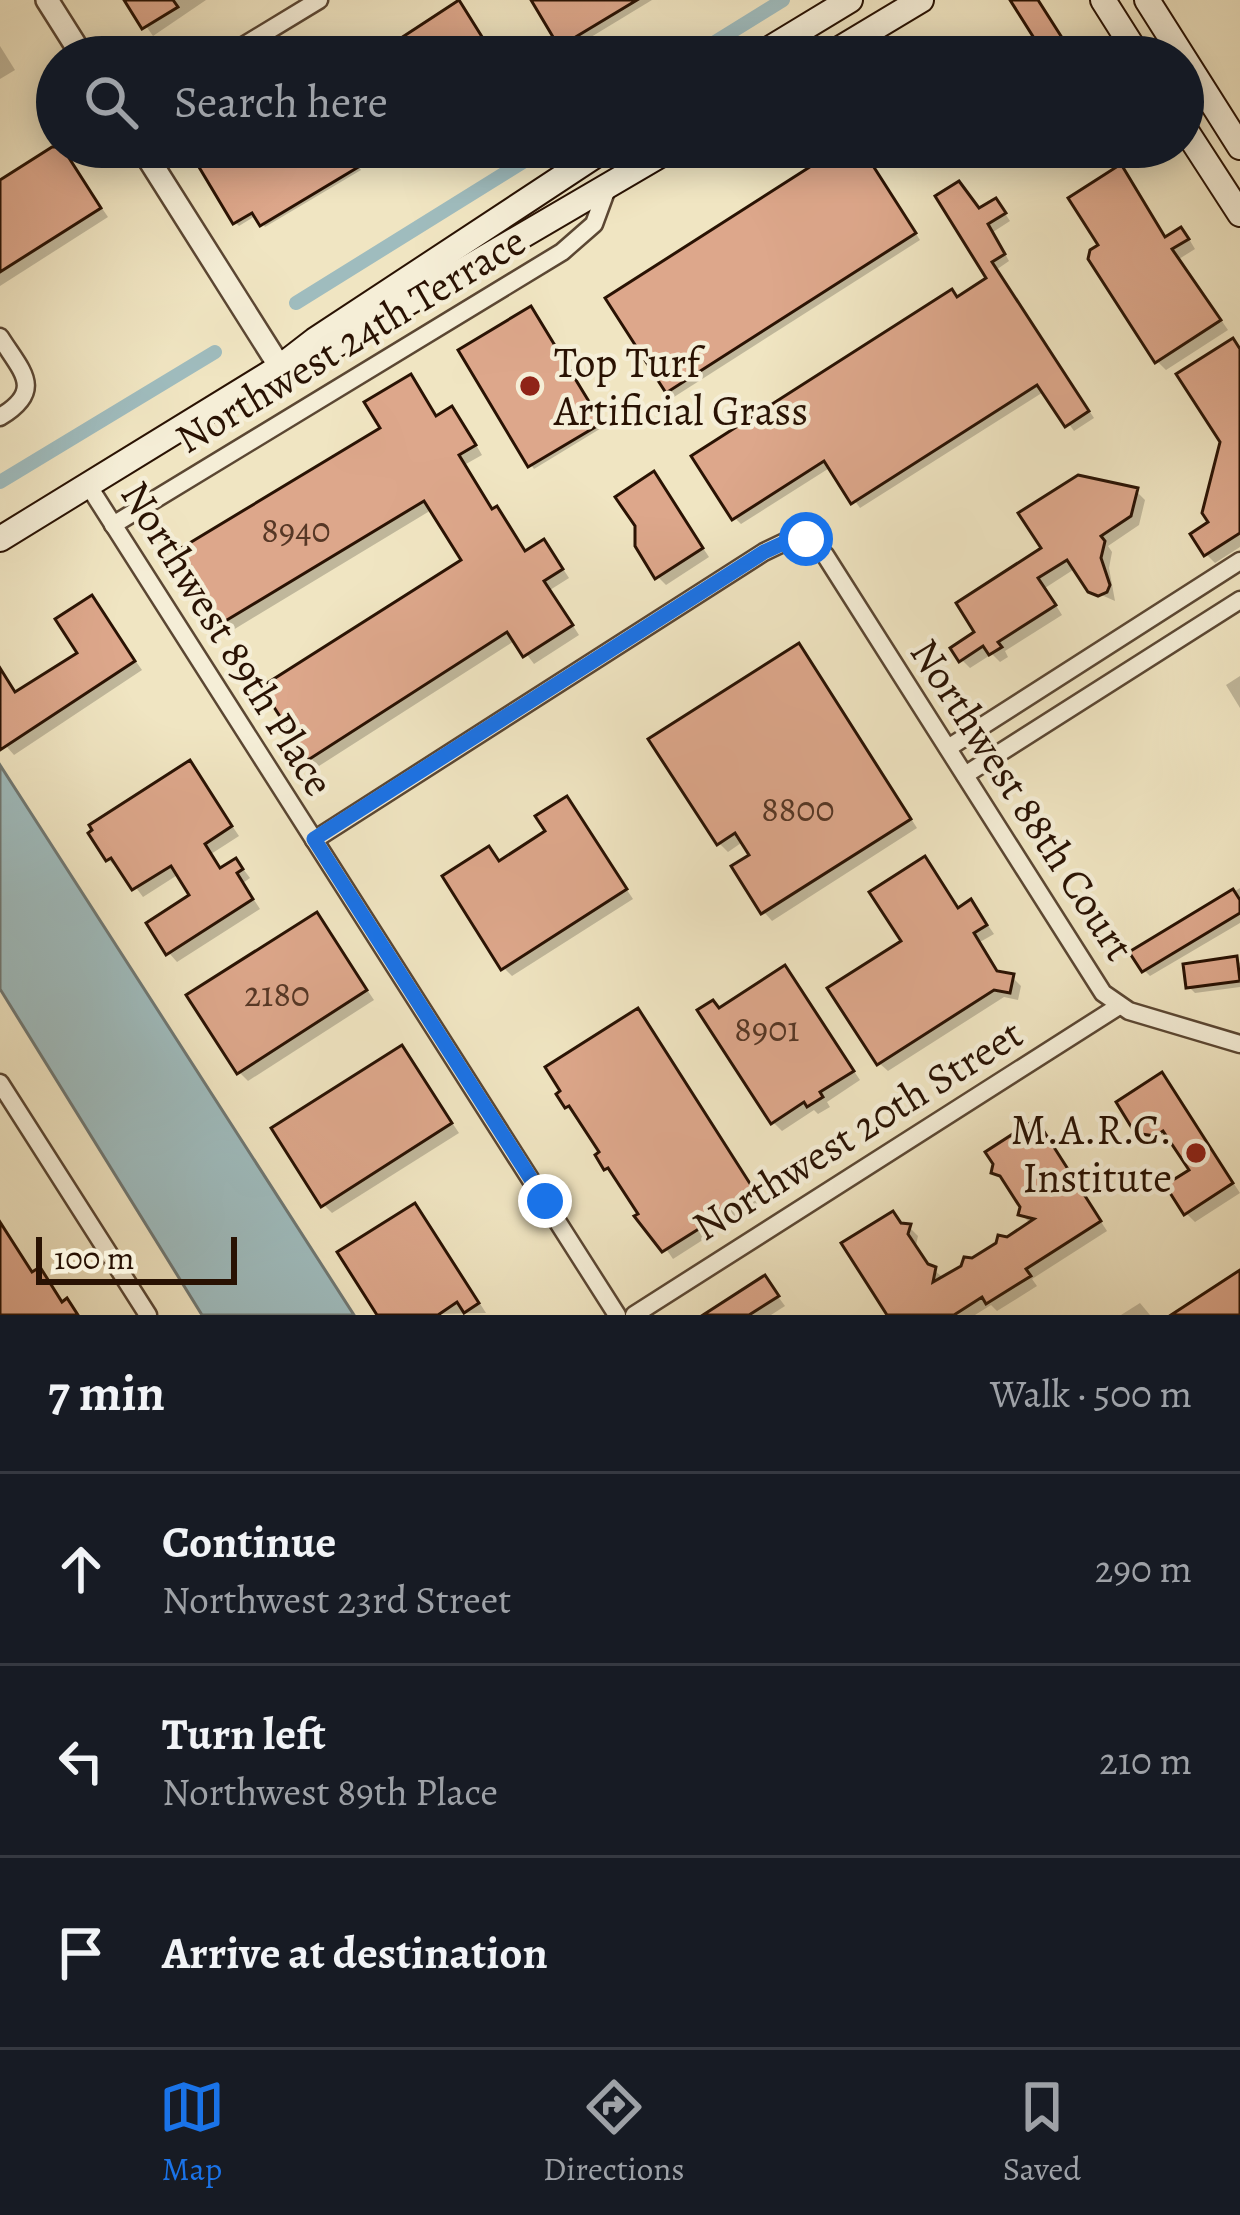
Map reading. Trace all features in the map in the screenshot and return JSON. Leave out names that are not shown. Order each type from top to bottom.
[{"type":"main road","points":[[791,36],[850,0]]},
{"type":"main road","points":[[861,36],[921,0]]},
{"type":"main road","points":[[1103,0],[1126,36]]},
{"type":"main road","points":[[1147,0],[1170,36]]},
{"type":"main road","points":[[1204,90],[1240,147]]},
{"type":"main road","points":[[1204,158],[1240,214]]},
{"type":"main road","points":[[0,538],[280,367],[314,340],[580,168]]},
{"type":"main road","points":[[598,192],[605,168]]},
{"type":"main road","points":[[280,367],[323,353],[639,168]]},
{"type":"street","points":[[47,0],[70,36]]},
{"type":"street","points":[[260,36],[319,0]]},
{"type":"street","points":[[154,168],[280,367]]},
{"type":"street","name":"Northwest 24th Terrace","points":[[113,525],[562,252],[598,192]]},
{"type":"street","points":[[0,338],[25,376],[27,389],[20,405],[0,417]]},
{"type":"street","name":"Northwest 89th Place","points":[[88,485],[617,1315]]},
{"type":"street","name":"Northwest 88th Court","points":[[314,839],[742,566],[790,540],[806,539],[820,548],[1096,983],[1119,1006],[1240,1044]]},
{"type":"street","points":[[948,748],[1240,561]]},
{"type":"street","points":[[1218,614],[1216,592],[1222,573]]},
{"type":"street","points":[[965,775],[1240,600]]},
{"type":"street","name":"Northwest 20th Street","points":[[634,1315],[1119,1006]]},
{"type":"street","points":[[0,1083],[148,1315]]},
{"type":"water","points":[[0,765],[354,1315],[202,1315],[0,989]]},
{"type":"building","points":[[124,0],[173,0],[178,7],[142,29]]},
{"type":"building","points":[[459,0],[482,36],[404,36]]},
{"type":"building","points":[[531,0],[637,0],[577,36],[552,36]]},
{"type":"building","points":[[1010,0],[1038,0],[1061,36],[1033,36]]},
{"type":"building","points":[[36,157],[36,168],[75,168],[101,208],[0,272],[0,180]]},
{"type":"building","points":[[200,168],[357,168],[260,226],[252,213],[233,224]]},
{"type":"building","points":[[808,168],[874,168],[916,233],[666,393],[605,298]]},
{"type":"building","points":[[1115,168],[1123,168],[1165,237],[1181,227],[1189,239],[1172,249],[1221,320],[1155,363],[1088,259],[1090,250],[1098,245],[1068,198]]},
{"type":"building","points":[[959,181],[979,208],[996,198],[1006,213],[988,224],[1005,254],[992,262],[1089,411],[1065,427],[1037,385],[851,504],[824,461],[732,520],[691,456],[952,289],[957,297],[986,278],[935,196]]},
{"type":"building","name":"Top Turf Artificial Grass","points":[[531,306],[602,423],[528,467],[458,350]]},
{"type":"building","points":[[1233,338],[1240,349],[1240,533],[1204,556],[1190,534],[1208,522],[1202,513],[1220,442],[1176,374]]},
{"type":"building","points":[[411,374],[436,416],[452,406],[476,445],[459,455],[525,551],[544,539],[563,569],[544,581],[573,625],[523,657],[507,632],[308,760],[261,687],[461,560],[424,501],[222,623],[178,550],[380,428],[364,402]]},
{"type":"building","points":[[654,471],[703,548],[655,579],[635,546],[635,526],[615,497]]},
{"type":"building","points":[[1078,475],[1138,488],[1131,516],[1101,536],[1105,541],[1101,558],[1110,585],[1107,592],[1098,596],[1088,592],[1067,560],[1038,578],[1056,605],[998,642],[1002,647],[989,655],[983,646],[959,662],[950,648],[974,632],[956,603],[1041,548],[1018,513]]},
{"type":"building","points":[[92,595],[135,661],[0,750],[0,668],[15,692],[77,653],[55,619]]},
{"type":"building","points":[[799,643],[911,819],[761,914],[731,866],[749,855],[735,833],[717,845],[648,739]]},
{"type":"building","points":[[190,760],[232,826],[205,844],[220,868],[236,858],[243,869],[237,873],[253,899],[166,955],[146,923],[189,895],[171,866],[132,890],[88,833],[89,825]]},
{"type":"building","points":[[567,796],[627,889],[501,970],[442,876],[489,846],[499,861],[545,831],[535,816]]},
{"type":"building","points":[[925,856],[958,908],[971,899],[987,925],[974,933],[997,971],[1014,974],[1010,993],[994,990],[877,1065],[827,988],[901,941],[869,892]]},
{"type":"building","points":[[1233,889],[1240,900],[1240,913],[1142,972],[1129,952]]},
{"type":"building","points":[[317,912],[367,990],[237,1074],[186,995]]},
{"type":"building","points":[[1237,956],[1240,981],[1186,988],[1183,964]]},
{"type":"building","points":[[785,965],[854,1071],[820,1092],[823,1097],[807,1107],[804,1102],[771,1124],[697,1010],[713,1000],[719,1008]]},
{"type":"building","points":[[638,1008],[756,1193],[662,1252],[634,1216],[638,1214],[608,1168],[604,1170],[595,1155],[599,1152],[556,1094],[560,1091],[545,1067]]},
{"type":"building","points":[[402,1045],[452,1123],[321,1207],[271,1128]]},
{"type":"building","name":"M.A.R.C. Institute","points":[[1162,1072],[1233,1183],[1184,1215],[1165,1185],[1189,1170],[1163,1131],[1155,1136],[1135,1133],[1116,1102]]},
{"type":"building","points":[[1036,1119],[1101,1221],[1026,1269],[1031,1276],[986,1304],[982,1297],[954,1315],[887,1315],[841,1243],[893,1211],[901,1223],[911,1224],[908,1234],[928,1264],[936,1267],[933,1282],[961,1266],[964,1257],[972,1258],[996,1243],[998,1235],[1007,1237],[1034,1219],[1018,1215],[1020,1207],[1000,1176],[991,1173],[993,1164],[985,1152]]},
{"type":"building","points":[[415,1203],[479,1303],[464,1313],[457,1302],[438,1315],[377,1315],[337,1252]]},
{"type":"building","points":[[0,1222],[32,1272],[40,1267],[62,1302],[67,1298],[78,1315],[0,1315]]},
{"type":"building","points":[[1240,1270],[1240,1315],[1171,1315]]},
{"type":"building","points":[[765,1275],[779,1296],[749,1315],[703,1315]]},
{"type":"waterway","points":[[725,36],[783,0]]},
{"type":"waterway","points":[[296,303],[513,168]]},
{"type":"waterway","points":[[0,482],[215,352]]},
{"type":"place","name":"Top Turf Artificial Grass","points":[[530,386]]},
{"type":"place","name":"M.A.R.C. Institute","points":[[1196,1153]]},
{"type":"route","points":[[545,1201],[314,839],[764,552],[790,540],[806,539]]}]
